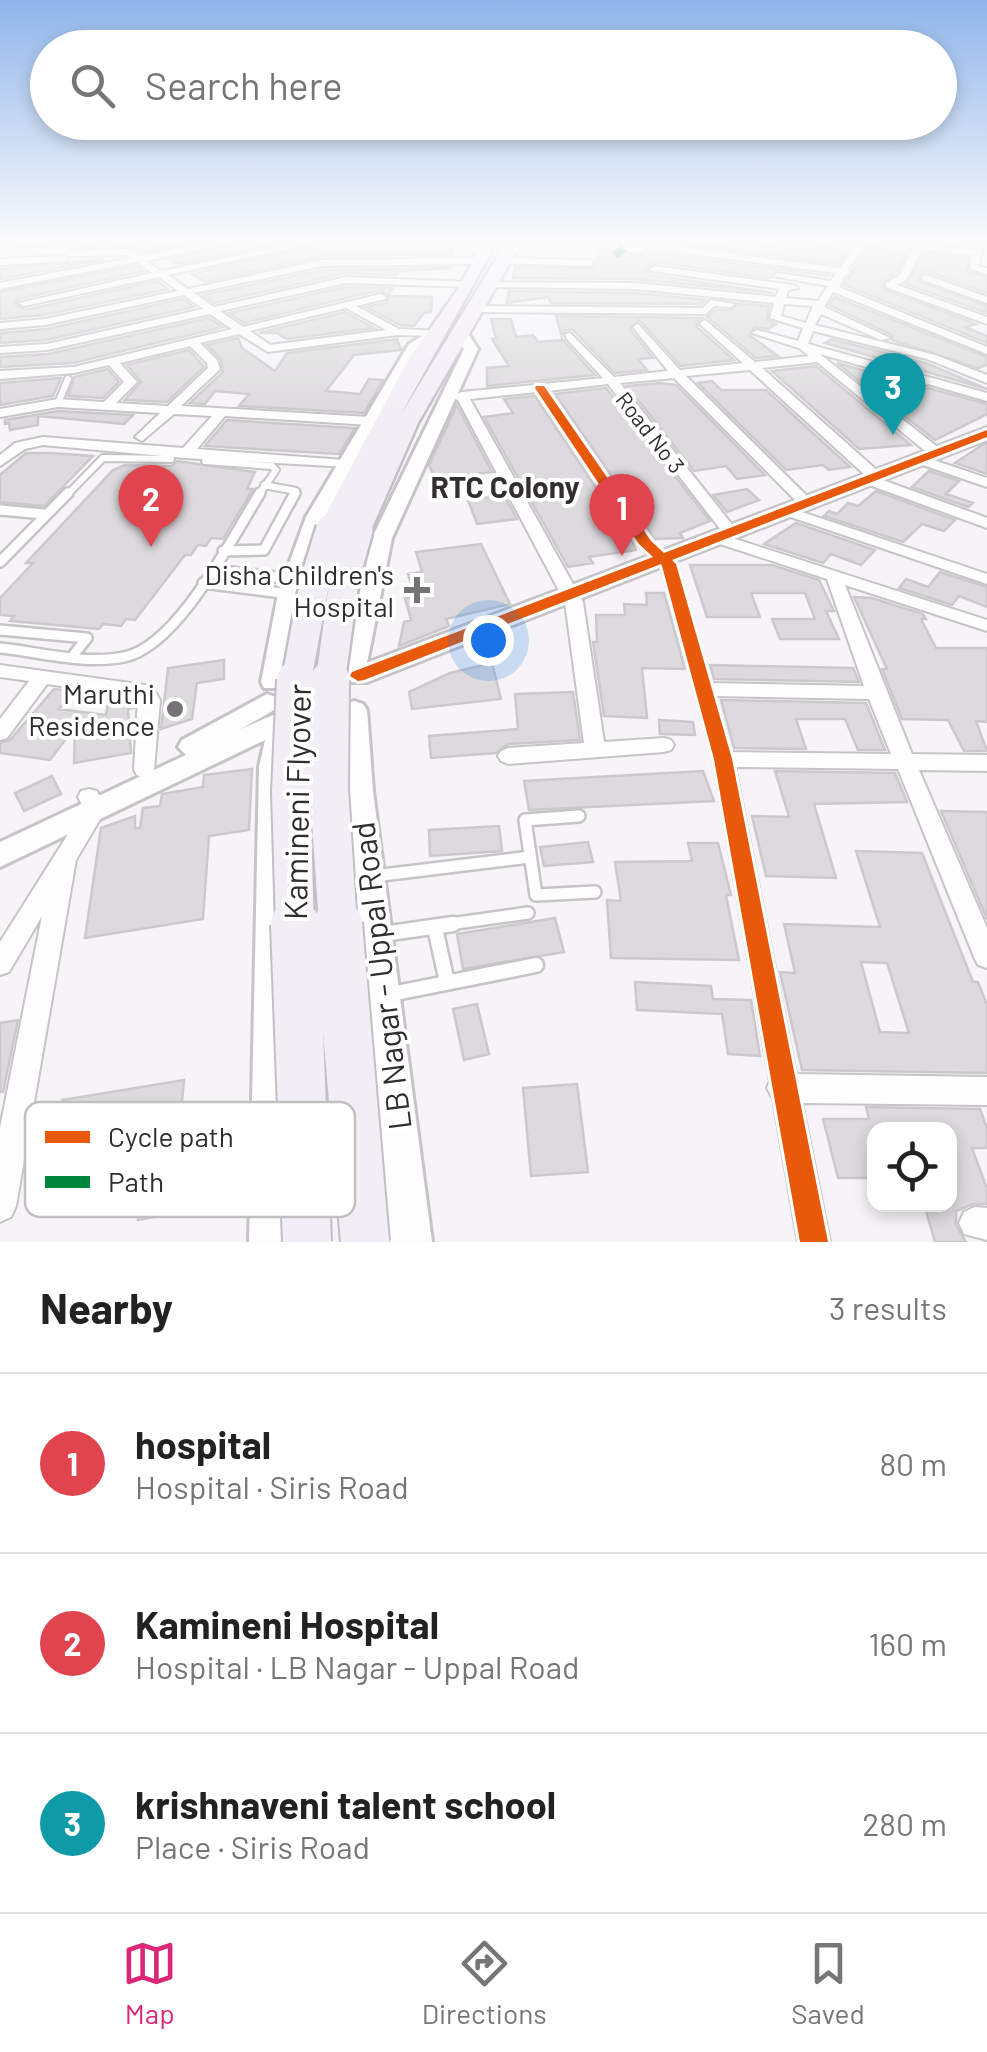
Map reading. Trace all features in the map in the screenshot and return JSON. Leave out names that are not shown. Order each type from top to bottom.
[{"type":"highway","name":"Kamineni Flyover","points":[[301,1102],[290,817],[290,739],[301,639],[317,566],[344,530],[417,362],[449,332],[472,298]]},
{"type":"highway","name":"Kamineni Flyover","points":[[344,530],[342,591],[327,700],[330,824],[353,1102]]},
{"type":"highway","name":"Kamineni Flyover","points":[[355,1123],[365,1242]]},
{"type":"highway","name":"Kamineni Flyover","points":[[306,1217],[307,1242]]},
{"type":"street","points":[[24,303],[48,298]]},
{"type":"street","points":[[0,326],[153,298]]},
{"type":"street","points":[[195,298],[261,347],[280,350],[397,332],[449,332]]},
{"type":"street","points":[[0,350],[46,347],[266,298]]},
{"type":"street","points":[[0,375],[74,370],[377,298]]},
{"type":"street","points":[[494,298],[584,311],[707,311],[713,303],[819,306],[931,358],[987,379]]},
{"type":"street","points":[[730,298],[777,304]]},
{"type":"street","points":[[779,298],[775,318],[931,358]]},
{"type":"street","points":[[802,345],[807,327],[827,298]]},
{"type":"street","points":[[854,298],[987,351]]},
{"type":"street","points":[[927,298],[987,321]]},
{"type":"street","points":[[346,305],[397,332]]},
{"type":"street","points":[[968,313],[987,308]]},
{"type":"street","points":[[584,311],[589,328]]},
{"type":"street","points":[[705,323],[870,477],[987,523]]},
{"type":"street","points":[[638,327],[797,507],[987,579]]},
{"type":"street","points":[[271,1102],[274,702],[291,586],[316,517],[416,344],[449,332]]},
{"type":"street","name":"LB Nagar - Uppal Road","points":[[411,1242],[369,876],[357,686],[382,538],[454,397],[471,348],[449,332]]},
{"type":"street","points":[[757,333],[987,397]]},
{"type":"street","name":"Road No 3","points":[[570,336],[610,379],[727,536]]},
{"type":"street","points":[[142,437],[214,369],[192,342]]},
{"type":"street","points":[[802,345],[875,402],[927,455],[987,483]]},
{"type":"street","points":[[595,747],[571,598],[454,397],[817,358]]},
{"type":"street","points":[[109,404],[131,382],[112,361]]},
{"type":"street","points":[[875,402],[928,380]]},
{"type":"street","points":[[540,388],[646,544],[665,560],[706,689],[723,759],[781,1088],[814,1242]]},
{"type":"street","points":[[0,413],[58,403],[212,412]]},
{"type":"street","points":[[178,457],[222,412],[370,421]]},
{"type":"street","points":[[274,702],[312,726],[357,686],[665,560],[778,520],[797,507],[870,477],[981,438]]},
{"type":"street","points":[[1,469],[20,446],[43,441],[178,457],[344,464]]},
{"type":"street","points":[[727,536],[834,577],[987,626]]},
{"type":"street","points":[[834,577],[876,693],[987,958]]},
{"type":"street","points":[[0,964],[64,861],[92,803],[144,770],[274,702],[297,666],[313,662],[343,665],[357,686]]},
{"type":"street","points":[[0,671],[145,691],[150,700],[144,770]]},
{"type":"street","points":[[0,733],[43,676]]},
{"type":"street","points":[[706,689],[876,693]]},
{"type":"street","points":[[0,842],[92,803],[274,702]]},
{"type":"street","points":[[508,756],[664,745]]},
{"type":"street","points":[[723,759],[987,763]]},
{"type":"street","points":[[0,855],[49,824]]},
{"type":"street","points":[[0,1206],[64,861]]},
{"type":"street","points":[[781,1088],[987,1091]]},
{"type":"street","points":[[270,1217],[270,1242]]},
{"type":"lane","points":[[58,403],[68,379]]},
{"type":"lane","points":[[0,562],[103,458],[178,457]]},
{"type":"lane","points":[[0,646],[114,658],[148,648],[203,584],[274,467],[205,461]]},
{"type":"lane","points":[[223,551],[264,550],[296,491],[264,486]]},
{"type":"lane","points":[[0,510],[44,514]]},
{"type":"lane","points":[[212,570],[291,586]]},
{"type":"lane","points":[[203,584],[291,586]]},
{"type":"lane","points":[[0,630],[86,638],[74,654]]},
{"type":"lane","points":[[0,646],[12,631]]},
{"type":"lane","points":[[578,816],[524,820],[536,895],[594,892]]},
{"type":"lane","points":[[369,876],[530,856]]},
{"type":"lane","points":[[376,934],[528,913]]},
{"type":"lane","points":[[436,928],[447,982]]},
{"type":"lane","points":[[382,996],[536,965]]},
{"type":"building","points":[[0,298],[23,298],[15,304],[25,310],[80,298],[125,298],[44,315],[0,319]]},
{"type":"building","points":[[207,298],[237,298],[215,303]]},
{"type":"building","points":[[297,298],[347,298],[244,323],[229,313]]},
{"type":"building","points":[[388,298],[432,298],[431,312],[424,313],[414,326],[400,325],[366,307],[386,303]]},
{"type":"building","points":[[508,298],[541,298],[507,303]]},
{"type":"building","points":[[548,298],[706,300],[701,304],[551,303]]},
{"type":"building","points":[[837,298],[987,357],[987,365],[978,368],[892,340],[892,335],[829,305]]},
{"type":"building","points":[[876,298],[907,298],[976,324],[965,327],[987,336],[987,343]]},
{"type":"building","points":[[945,298],[965,298],[987,306],[987,313]]},
{"type":"building","points":[[183,299],[194,307],[46,340],[0,343],[0,333],[46,329]]},
{"type":"building","points":[[738,303],[769,306],[767,320],[776,324],[768,329],[755,327],[749,335],[778,356],[756,358],[707,317],[715,310],[732,310]]},
{"type":"building","points":[[345,312],[374,328],[286,339],[277,333],[259,333]]},
{"type":"building","points":[[556,316],[702,318],[696,322],[698,328],[734,360],[681,366],[639,320],[630,329],[653,358],[638,359],[647,370],[615,373],[573,330],[565,330],[562,337]]},
{"type":"building","points":[[209,318],[223,327],[73,363],[0,367],[0,357],[48,354]]},
{"type":"building","points":[[491,319],[511,319],[516,337],[533,335],[538,342],[563,340],[595,375],[487,386],[487,368],[509,366],[492,339],[496,338]]},
{"type":"building","points":[[238,338],[242,348],[275,371],[287,353],[397,339],[401,350],[354,355],[326,391],[360,394],[369,379],[383,380],[364,413],[239,406],[249,394],[215,391],[205,404],[190,403],[223,372],[221,359],[207,345]]},
{"type":"building","points":[[831,339],[926,363],[987,389],[825,343]]},
{"type":"building","points":[[189,350],[204,367],[167,402],[125,400],[141,382],[127,365]]},
{"type":"building","points":[[837,363],[905,382],[876,394]]},
{"type":"building","points":[[816,366],[911,445],[859,449],[772,371]]},
{"type":"building","points":[[108,369],[119,382],[103,398],[68,396],[74,377]]},
{"type":"building","points":[[61,378],[53,396],[0,405],[0,383]]},
{"type":"building","points":[[712,381],[721,390],[766,390],[850,467],[829,470],[823,465],[786,470],[698,383]]},
{"type":"building","points":[[676,385],[765,475],[737,479],[726,466],[694,471],[627,386]]},
{"type":"building","points":[[606,388],[710,521],[680,533],[683,538],[655,539],[555,394]]},
{"type":"building","points":[[928,388],[987,404],[987,414],[935,440],[889,404]]},
{"type":"building","points":[[535,396],[636,550],[589,557],[593,563],[568,567],[484,417],[513,413],[504,399]]},
{"type":"building","points":[[457,405],[492,472],[435,479],[429,465]]},
{"type":"building","points":[[58,411],[133,415],[124,424],[38,416],[38,425],[10,430],[9,423],[5,424],[5,420]]},
{"type":"building","points":[[227,420],[355,428],[339,454],[205,446]]},
{"type":"building","points":[[987,443],[987,474],[955,463],[982,445]]},
{"type":"building","points":[[26,453],[93,456],[44,506],[0,502],[0,475]]},
{"type":"building","points":[[177,461],[255,472],[247,489],[253,489],[223,539],[211,538],[206,546],[198,545],[191,555],[185,555],[135,620],[126,619],[121,626],[103,624],[99,629],[10,621],[14,616],[0,615],[0,598],[33,563],[26,563],[113,470],[125,465],[172,466]]},
{"type":"building","points":[[929,471],[959,481],[946,494],[973,503],[968,507],[912,487]]},
{"type":"building","points":[[747,489],[759,500],[727,512],[713,495]]},
{"type":"building","points":[[876,491],[955,520],[944,531],[922,524],[903,542],[824,516],[829,511],[837,514],[848,503],[858,506]]},
{"type":"building","points":[[504,495],[517,519],[477,524],[468,500]]},
{"type":"building","points":[[796,523],[875,550],[861,565],[831,554],[823,563],[764,544]]},
{"type":"building","points":[[481,544],[510,604],[446,619],[449,626],[399,646],[404,622],[411,620],[405,598],[415,597],[408,574],[422,572],[416,552]]},
{"type":"building","points":[[690,565],[772,565],[819,580],[834,611],[826,611],[839,639],[780,639],[772,619],[815,619],[805,593],[751,593],[760,617],[707,617]]},
{"type":"building","points":[[940,572],[987,587],[987,607],[959,596],[952,605],[899,588],[906,579],[928,587]]},
{"type":"building","points":[[646,593],[664,593],[685,669],[642,668],[647,718],[604,716],[593,642],[597,642],[596,615],[625,615],[624,604],[647,605]]},
{"type":"building","points":[[854,597],[872,598],[923,614],[926,619],[921,619],[936,648],[987,648],[987,722],[976,721],[987,751],[964,751],[948,720],[902,719],[882,669],[887,669]]},
{"type":"building","points":[[224,660],[224,679],[197,683],[192,719],[161,729],[168,668]]},
{"type":"building","points":[[492,663],[501,699],[412,709],[409,692],[450,673]]},
{"type":"building","points":[[710,665],[853,668],[859,682],[714,679]]},
{"type":"building","points":[[54,689],[73,691],[59,709],[106,715],[109,698],[134,700],[134,708],[128,709],[131,753],[74,763],[75,727],[50,760],[0,753],[0,743],[10,740]]},
{"type":"building","points":[[573,692],[580,740],[508,744],[496,753],[431,758],[429,736],[518,729],[515,694]]},
{"type":"building","points":[[721,700],[866,703],[885,750],[858,750],[845,719],[796,719],[806,749],[734,748]]},
{"type":"building","points":[[659,720],[693,722],[695,735],[660,734]]},
{"type":"building","points":[[252,769],[249,830],[209,836],[203,919],[85,938],[101,828],[135,816],[135,828],[140,828],[143,808],[160,806],[162,794],[203,787],[204,775]]},
{"type":"building","points":[[703,771],[714,801],[529,810],[524,781]]},
{"type":"building","points":[[775,771],[895,773],[907,802],[814,804],[836,878],[766,876],[752,816],[789,817]]},
{"type":"building","points":[[52,776],[61,794],[24,811],[15,793]]},
{"type":"building","points":[[941,811],[987,812],[987,919]]},
{"type":"building","points":[[499,826],[502,851],[430,856],[429,830]]},
{"type":"building","points":[[588,842],[593,862],[544,866],[540,847]]},
{"type":"building","points":[[688,843],[718,843],[731,895],[726,895],[739,960],[611,958],[607,900],[621,901],[615,862],[692,861]]},
{"type":"building","points":[[856,851],[922,853],[973,982],[978,982],[987,1005],[987,1073],[802,1070],[780,972],[795,973],[784,924],[880,927]],"holes":[[[861,962],[887,963],[909,1033],[880,1032]]]},
{"type":"building","points":[[555,918],[564,952],[463,969],[457,934]]},
{"type":"building","points":[[635,982],[711,986],[713,999],[751,1000],[760,1056],[728,1054],[722,1014],[637,1010]]},
{"type":"building","points":[[477,1004],[489,1054],[464,1060],[453,1009]]},
{"type":"building","points":[[18,1020],[3,1092],[0,1092],[0,1023]]},
{"type":"building","points":[[184,1080],[182,1102],[62,1100]]},
{"type":"building","points":[[577,1084],[588,1172],[531,1176],[523,1088]]},
{"type":"building","points":[[866,1107],[980,1109],[987,1128],[987,1148],[972,1148],[987,1189],[987,1204],[973,1204],[957,1211],[957,1122],[867,1122],[867,1178],[838,1178],[823,1119],[869,1119]]},
{"type":"building","points":[[926,1212],[956,1212],[956,1225],[966,1242],[935,1242]]},
{"type":"cycle path","points":[[540,388],[646,544],[669,564],[723,759],[814,1242]]},
{"type":"cycle path","points":[[358,676],[987,433]]},
{"type":"place","name":"krishnaveni talent school","points":[[893,435]]},
{"type":"place","name":"Kamineni Hospital","points":[[151,547]]},
{"type":"place","name":"hospital","points":[[622,556]]},
{"type":"place","name":"Disha Children's Hospital","points":[[417,590]]},
{"type":"place","name":"Maruthi Residence","points":[[175,709]]},
{"type":"district","name":"RTC Colony","points":[[505,486]]}]
